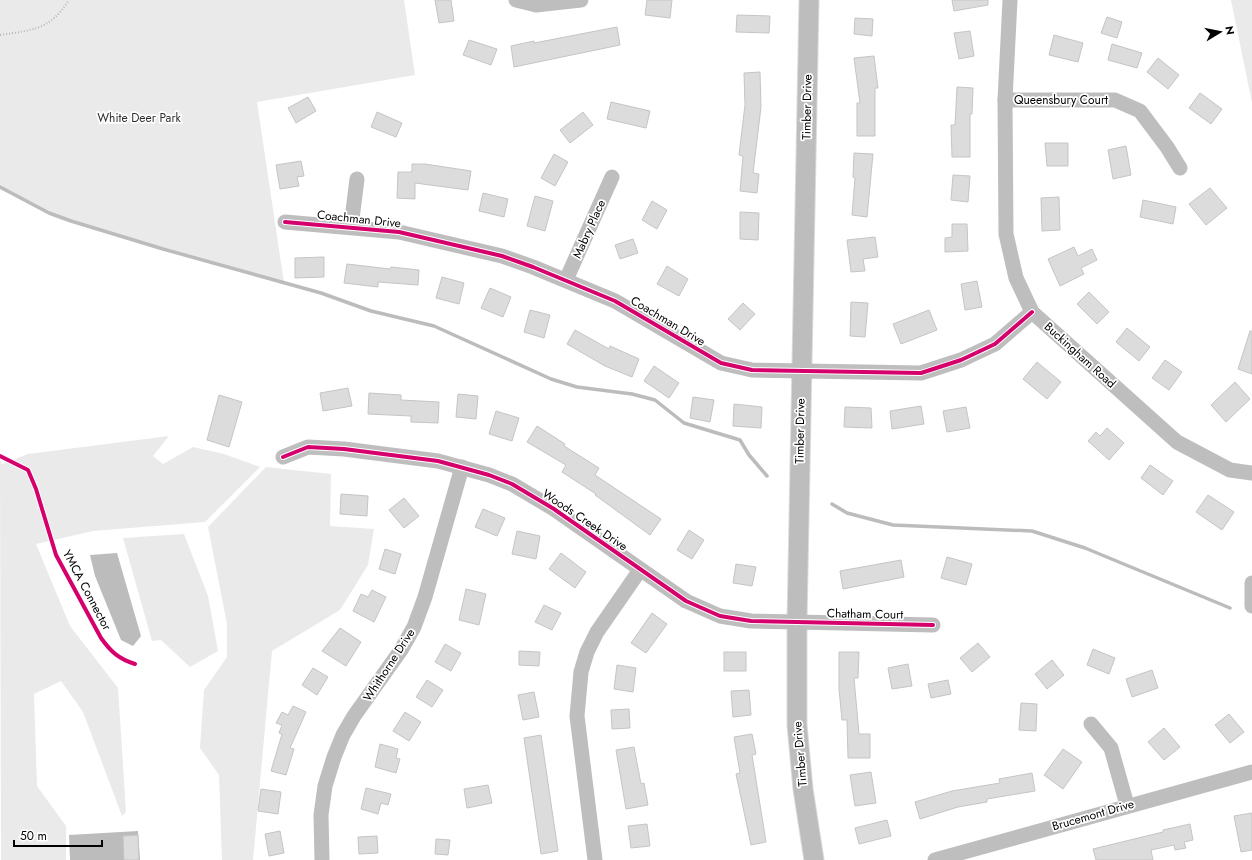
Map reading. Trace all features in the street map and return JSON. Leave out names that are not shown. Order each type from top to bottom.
[{"type":"main road","name":"Timber Drive","points":[[810,0],[796,622],[797,724],[803,789],[814,860]]},
{"type":"street","points":[[516,0],[536,5],[582,0]]},
{"type":"street","name":"Buckingham Road","points":[[1010,0],[1005,100],[1006,234],[1016,278],[1032,312],[1177,442],[1230,470],[1252,473]]},
{"type":"street","name":"Queensbury Court","points":[[1005,100],[1115,100],[1140,110],[1168,147],[1180,168]]},
{"type":"street","name":"Mabry Place","points":[[566,280],[612,177]]},
{"type":"street","points":[[351,227],[357,179]]},
{"type":"street","name":"Coachman Drive","points":[[285,222],[399,232],[502,256],[566,280],[615,301],[721,363],[752,370],[921,373],[961,360],[995,344],[1032,312]]},
{"type":"street","name":"Woods Creek Drive","points":[[283,457],[308,448],[321,448],[370,452],[438,461],[462,467],[512,484],[554,509],[686,601],[720,616],[751,621],[796,622]]},
{"type":"street","name":"Whithorne Drive","points":[[322,860],[321,814],[325,786],[334,757],[343,735],[354,716],[401,650],[414,627],[426,597],[462,467]]},
{"type":"street","points":[[595,860],[577,716],[581,672],[587,652],[597,632],[640,570]]},
{"type":"street","points":[[1252,583],[1252,606]]},
{"type":"street","name":"Chatham Court","points":[[796,622],[933,625]]},
{"type":"street","points":[[1091,724],[1110,748],[1117,764],[1127,805]]},
{"type":"street","name":"Brucemont Drive","points":[[935,860],[1127,805],[1252,772]]},
{"type":"path","points":[[0,35],[24,31],[46,24],[55,19],[69,0]]},
{"type":"green space","name":"White Deer Park","points":[[0,0],[404,0],[415,75],[257,102],[284,283],[71,221],[49,213],[0,187]]},
{"type":"green space","points":[[1231,0],[1252,0],[1252,103]]},
{"type":"green space","points":[[169,436],[153,456],[163,464],[193,447],[224,454],[260,467],[205,522],[93,531],[36,544],[70,626],[118,688],[126,812],[122,816],[83,712],[61,681],[34,694],[37,786],[66,826],[66,860],[1,860],[0,458],[2,464],[28,454]]},
{"type":"green space","points":[[266,467],[331,474],[330,526],[374,529],[368,565],[340,610],[272,651],[253,860],[222,860],[219,775],[200,748],[204,690],[227,657],[227,624],[208,527]]},
{"type":"green space","points":[[184,534],[208,596],[218,651],[190,667],[161,640],[152,641],[123,538]]},
{"type":"shaded area","points":[[117,553],[141,636],[133,646],[121,640],[95,576],[90,555]]},
{"type":"shaded area","points":[[138,831],[140,860],[70,860],[69,835]]},
{"type":"building","points":[[435,0],[451,0],[454,21],[439,23]]},
{"type":"building","points":[[647,0],[672,0],[670,18],[645,15]]},
{"type":"building","points":[[952,0],[988,0],[988,5],[954,11]]},
{"type":"building","points":[[737,15],[770,16],[769,33],[736,32]]},
{"type":"building","points":[[1107,17],[1122,22],[1117,38],[1101,33]]},
{"type":"building","points":[[855,18],[873,19],[872,36],[854,34]]},
{"type":"building","points":[[617,27],[620,45],[514,67],[511,46]]},
{"type":"building","points":[[970,31],[974,56],[959,59],[954,33]]},
{"type":"building","points":[[1054,35],[1083,43],[1078,62],[1049,55]]},
{"type":"building","points":[[469,40],[497,49],[491,65],[463,55]]},
{"type":"building","points":[[1112,44],[1142,53],[1137,68],[1108,60]]},
{"type":"building","points":[[874,56],[878,88],[875,88],[875,136],[857,136],[857,103],[860,103],[854,58]]},
{"type":"building","points":[[1158,58],[1179,75],[1168,89],[1147,72]]},
{"type":"building","points":[[760,72],[761,107],[753,173],[759,174],[757,193],[740,191],[743,156],[739,155],[745,105],[744,73]]},
{"type":"building","points":[[957,87],[973,88],[972,114],[970,114],[970,157],[952,157],[951,125],[955,125]]},
{"type":"building","points":[[1200,93],[1222,109],[1211,124],[1189,108]]},
{"type":"building","points":[[308,97],[316,111],[296,123],[288,108]]},
{"type":"building","points":[[611,102],[650,111],[646,128],[607,119]]},
{"type":"building","points":[[377,112],[402,123],[396,137],[371,127]]},
{"type":"building","points":[[583,112],[593,125],[570,143],[560,130]]},
{"type":"building","points":[[1045,143],[1068,143],[1068,166],[1047,166]]},
{"type":"building","points":[[1126,146],[1131,175],[1113,179],[1108,150]]},
{"type":"building","points":[[854,153],[873,154],[867,217],[852,215],[855,178],[853,177]]},
{"type":"building","points":[[554,154],[568,162],[555,186],[541,178]]},
{"type":"building","points":[[301,161],[304,176],[297,177],[299,186],[280,189],[276,165]]},
{"type":"building","points":[[412,164],[425,164],[471,171],[468,190],[415,183],[415,199],[397,198],[398,172],[412,172]]},
{"type":"building","points":[[953,175],[970,176],[968,202],[951,200]]},
{"type":"building","points":[[1210,188],[1227,208],[1206,225],[1189,204]]},
{"type":"building","points":[[483,193],[508,199],[504,217],[479,211]]},
{"type":"building","points":[[535,196],[553,201],[545,231],[527,226]]},
{"type":"building","points":[[1059,197],[1060,230],[1042,231],[1041,198]]},
{"type":"building","points":[[1143,200],[1176,207],[1173,224],[1140,217]]},
{"type":"building","points":[[652,201],[667,210],[657,229],[642,220]]},
{"type":"building","points":[[740,212],[759,213],[758,240],[740,239]]},
{"type":"building","points":[[952,224],[967,224],[968,251],[945,252],[945,238],[952,237]]},
{"type":"building","points":[[875,237],[878,257],[863,259],[865,271],[851,272],[847,240]]},
{"type":"building","points":[[633,239],[638,253],[620,259],[615,245]]},
{"type":"building","points":[[1074,247],[1078,256],[1092,249],[1097,260],[1081,268],[1084,274],[1060,286],[1048,259]]},
{"type":"building","points":[[324,257],[324,277],[295,278],[295,258]]},
{"type":"building","points":[[347,264],[390,269],[391,267],[419,270],[418,285],[378,282],[378,287],[344,283]]},
{"type":"building","points":[[667,266],[688,279],[679,296],[657,284]]},
{"type":"building","points":[[442,277],[464,283],[459,304],[436,298]]},
{"type":"building","points":[[977,281],[982,307],[965,310],[961,284]]},
{"type":"building","points":[[490,288],[511,297],[503,317],[481,308]]},
{"type":"building","points":[[1089,292],[1109,312],[1097,324],[1077,304]]},
{"type":"building","points":[[851,302],[868,303],[865,337],[850,336]]},
{"type":"building","points":[[743,303],[755,314],[740,330],[728,319]]},
{"type":"building","points":[[530,310],[550,315],[544,338],[524,332]]},
{"type":"building","points":[[929,310],[937,330],[901,344],[893,324]]},
{"type":"building","points":[[1127,328],[1150,347],[1139,361],[1116,342]]},
{"type":"building","points":[[575,330],[609,349],[610,346],[639,359],[632,377],[605,366],[567,344]]},
{"type":"building","points":[[1250,331],[1252,331],[1252,374],[1238,369]]},
{"type":"building","points":[[1165,360],[1182,372],[1169,390],[1152,378]]},
{"type":"building","points":[[1037,362],[1061,382],[1047,399],[1023,379]]},
{"type":"building","points":[[654,366],[679,383],[669,398],[644,381]]},
{"type":"building","points":[[1235,382],[1250,399],[1226,422],[1211,405]]},
{"type":"building","points":[[348,388],[352,406],[323,411],[320,393]]},
{"type":"building","points":[[369,393],[401,395],[401,400],[439,402],[438,423],[411,422],[411,416],[368,414]]},
{"type":"building","points":[[458,394],[478,396],[476,419],[456,417]]},
{"type":"building","points":[[219,395],[242,402],[229,447],[207,440]]},
{"type":"building","points":[[693,397],[714,400],[710,422],[690,418]]},
{"type":"building","points":[[734,404],[762,407],[761,428],[733,426]]},
{"type":"building","points":[[921,406],[924,424],[892,429],[890,411]]},
{"type":"building","points":[[845,407],[871,408],[872,428],[844,427]]},
{"type":"building","points":[[966,407],[970,428],[947,432],[943,411]]},
{"type":"building","points":[[496,411],[519,418],[512,441],[489,434]]},
{"type":"building","points":[[537,426],[565,444],[564,446],[599,468],[595,475],[661,519],[650,535],[595,495],[596,494],[562,472],[566,465],[527,442]]},
{"type":"building","points":[[1107,428],[1124,443],[1109,460],[1088,441],[1096,432],[1100,436]]},
{"type":"building","points":[[1150,465],[1173,481],[1163,495],[1141,478]]},
{"type":"building","points":[[341,494],[368,496],[367,516],[340,514]]},
{"type":"building","points":[[1208,495],[1234,512],[1222,530],[1196,512]]},
{"type":"building","points":[[404,498],[419,516],[404,528],[389,510]]},
{"type":"building","points":[[483,509],[505,518],[497,536],[475,527]]},
{"type":"building","points":[[689,530],[704,540],[692,559],[677,550]]},
{"type":"building","points":[[517,531],[540,536],[536,559],[512,554]]},
{"type":"building","points":[[385,549],[401,554],[395,574],[379,569]]},
{"type":"building","points":[[561,553],[586,572],[575,588],[549,569]]},
{"type":"building","points":[[947,557],[972,564],[966,585],[941,578]]},
{"type":"building","points":[[901,560],[904,577],[843,589],[840,571]]},
{"type":"building","points":[[736,564],[756,567],[752,586],[733,583]]},
{"type":"building","points":[[466,589],[486,594],[479,625],[459,620]]},
{"type":"building","points":[[372,590],[386,597],[374,622],[353,611],[361,594],[368,597]]},
{"type":"building","points":[[544,605],[561,613],[552,630],[535,622]]},
{"type":"building","points":[[652,613],[667,624],[646,653],[631,643]]},
{"type":"building","points":[[340,628],[361,642],[346,666],[322,651]]},
{"type":"building","points":[[978,643],[990,657],[972,672],[960,658]]},
{"type":"building","points":[[445,644],[461,653],[451,671],[435,662]]},
{"type":"building","points":[[1093,649],[1115,658],[1109,674],[1087,665]]},
{"type":"building","points":[[519,651],[540,652],[539,666],[519,665]]},
{"type":"building","points":[[724,652],[746,652],[746,671],[724,671]]},
{"type":"building","points":[[839,652],[859,652],[858,678],[854,678],[859,734],[870,734],[870,758],[848,758],[847,720],[842,720],[839,689]]},
{"type":"building","points":[[1052,660],[1064,675],[1047,689],[1035,674]]},
{"type":"building","points":[[908,664],[912,686],[892,689],[888,668]]},
{"type":"building","points":[[617,665],[636,668],[633,692],[614,689]]},
{"type":"building","points":[[313,668],[328,677],[317,695],[302,685]]},
{"type":"building","points":[[1152,670],[1158,688],[1132,697],[1126,679]]},
{"type":"building","points":[[427,680],[443,690],[432,707],[416,697]]},
{"type":"building","points":[[948,680],[951,694],[931,698],[928,684]]},
{"type":"building","points":[[749,690],[751,715],[733,717],[731,691]]},
{"type":"building","points":[[534,692],[539,717],[523,720],[518,695]]},
{"type":"building","points":[[1021,703],[1037,704],[1036,731],[1019,730]]},
{"type":"building","points":[[293,706],[306,712],[290,748],[294,749],[286,775],[271,771],[282,734],[279,733],[282,725],[276,723],[282,712],[288,715]]},
{"type":"building","points":[[629,709],[630,728],[612,729],[611,710]]},
{"type":"building","points":[[405,712],[421,722],[409,741],[393,731]]},
{"type":"building","points":[[1229,714],[1244,732],[1230,743],[1215,725]]},
{"type":"building","points":[[1164,728],[1180,747],[1164,760],[1148,742]]},
{"type":"building","points":[[752,734],[756,754],[752,755],[766,842],[751,845],[736,774],[740,773],[734,737]]},
{"type":"building","points":[[541,735],[558,851],[541,854],[524,738]]},
{"type":"building","points":[[380,744],[398,749],[396,758],[400,759],[396,773],[375,767]]},
{"type":"building","points":[[634,747],[641,784],[644,783],[648,805],[626,809],[616,750]]},
{"type":"building","points":[[1063,749],[1082,762],[1063,789],[1044,775]]},
{"type":"building","points":[[871,772],[876,803],[855,806],[850,775]]},
{"type":"building","points":[[1032,773],[1035,791],[987,799],[987,802],[958,807],[920,819],[915,802],[952,791],[1000,783],[999,779]]},
{"type":"building","points":[[488,785],[492,803],[467,808],[464,789]]},
{"type":"building","points":[[366,788],[391,794],[388,805],[381,803],[378,814],[361,809]]},
{"type":"building","points":[[261,789],[281,792],[278,814],[258,811]]},
{"type":"building","points":[[1252,813],[1252,850],[1241,852],[1234,816]]},
{"type":"building","points":[[887,820],[891,836],[859,844],[855,828]]},
{"type":"building","points":[[647,824],[650,846],[631,848],[628,826]]},
{"type":"building","points":[[1190,824],[1193,840],[1184,842],[1186,848],[1175,850],[1174,845],[1151,850],[1153,860],[1096,860],[1093,849]]},
{"type":"building","points":[[280,831],[284,853],[269,856],[265,834]]},
{"type":"building","points":[[138,835],[139,860],[124,860],[123,836]]},
{"type":"building","points":[[377,836],[378,853],[359,854],[358,837]]},
{"type":"building","points":[[436,839],[450,840],[448,855],[435,854]]},
{"type":"waterway","points":[[0,187],[49,213],[71,221],[163,249],[321,293],[371,311],[434,326],[551,379],[577,387],[632,394],[655,400],[684,423],[740,440],[749,455],[767,476]]},
{"type":"waterway","points":[[832,504],[847,513],[893,525],[1032,531],[1085,548],[1230,608]]},
{"type":"cycle path","points":[[285,222],[399,232],[502,256],[533,267],[615,301],[721,363],[752,370],[921,373],[961,360],[995,344],[1032,312]]},
{"type":"cycle path","points":[[283,457],[308,447],[344,449],[438,461],[489,475],[512,484],[554,509],[686,601],[720,616],[751,621],[933,625]]},
{"type":"cycle path","name":"YMCA Connector","points":[[0,456],[28,470],[36,489],[56,555],[101,638],[116,654],[124,660],[135,664]]}]
